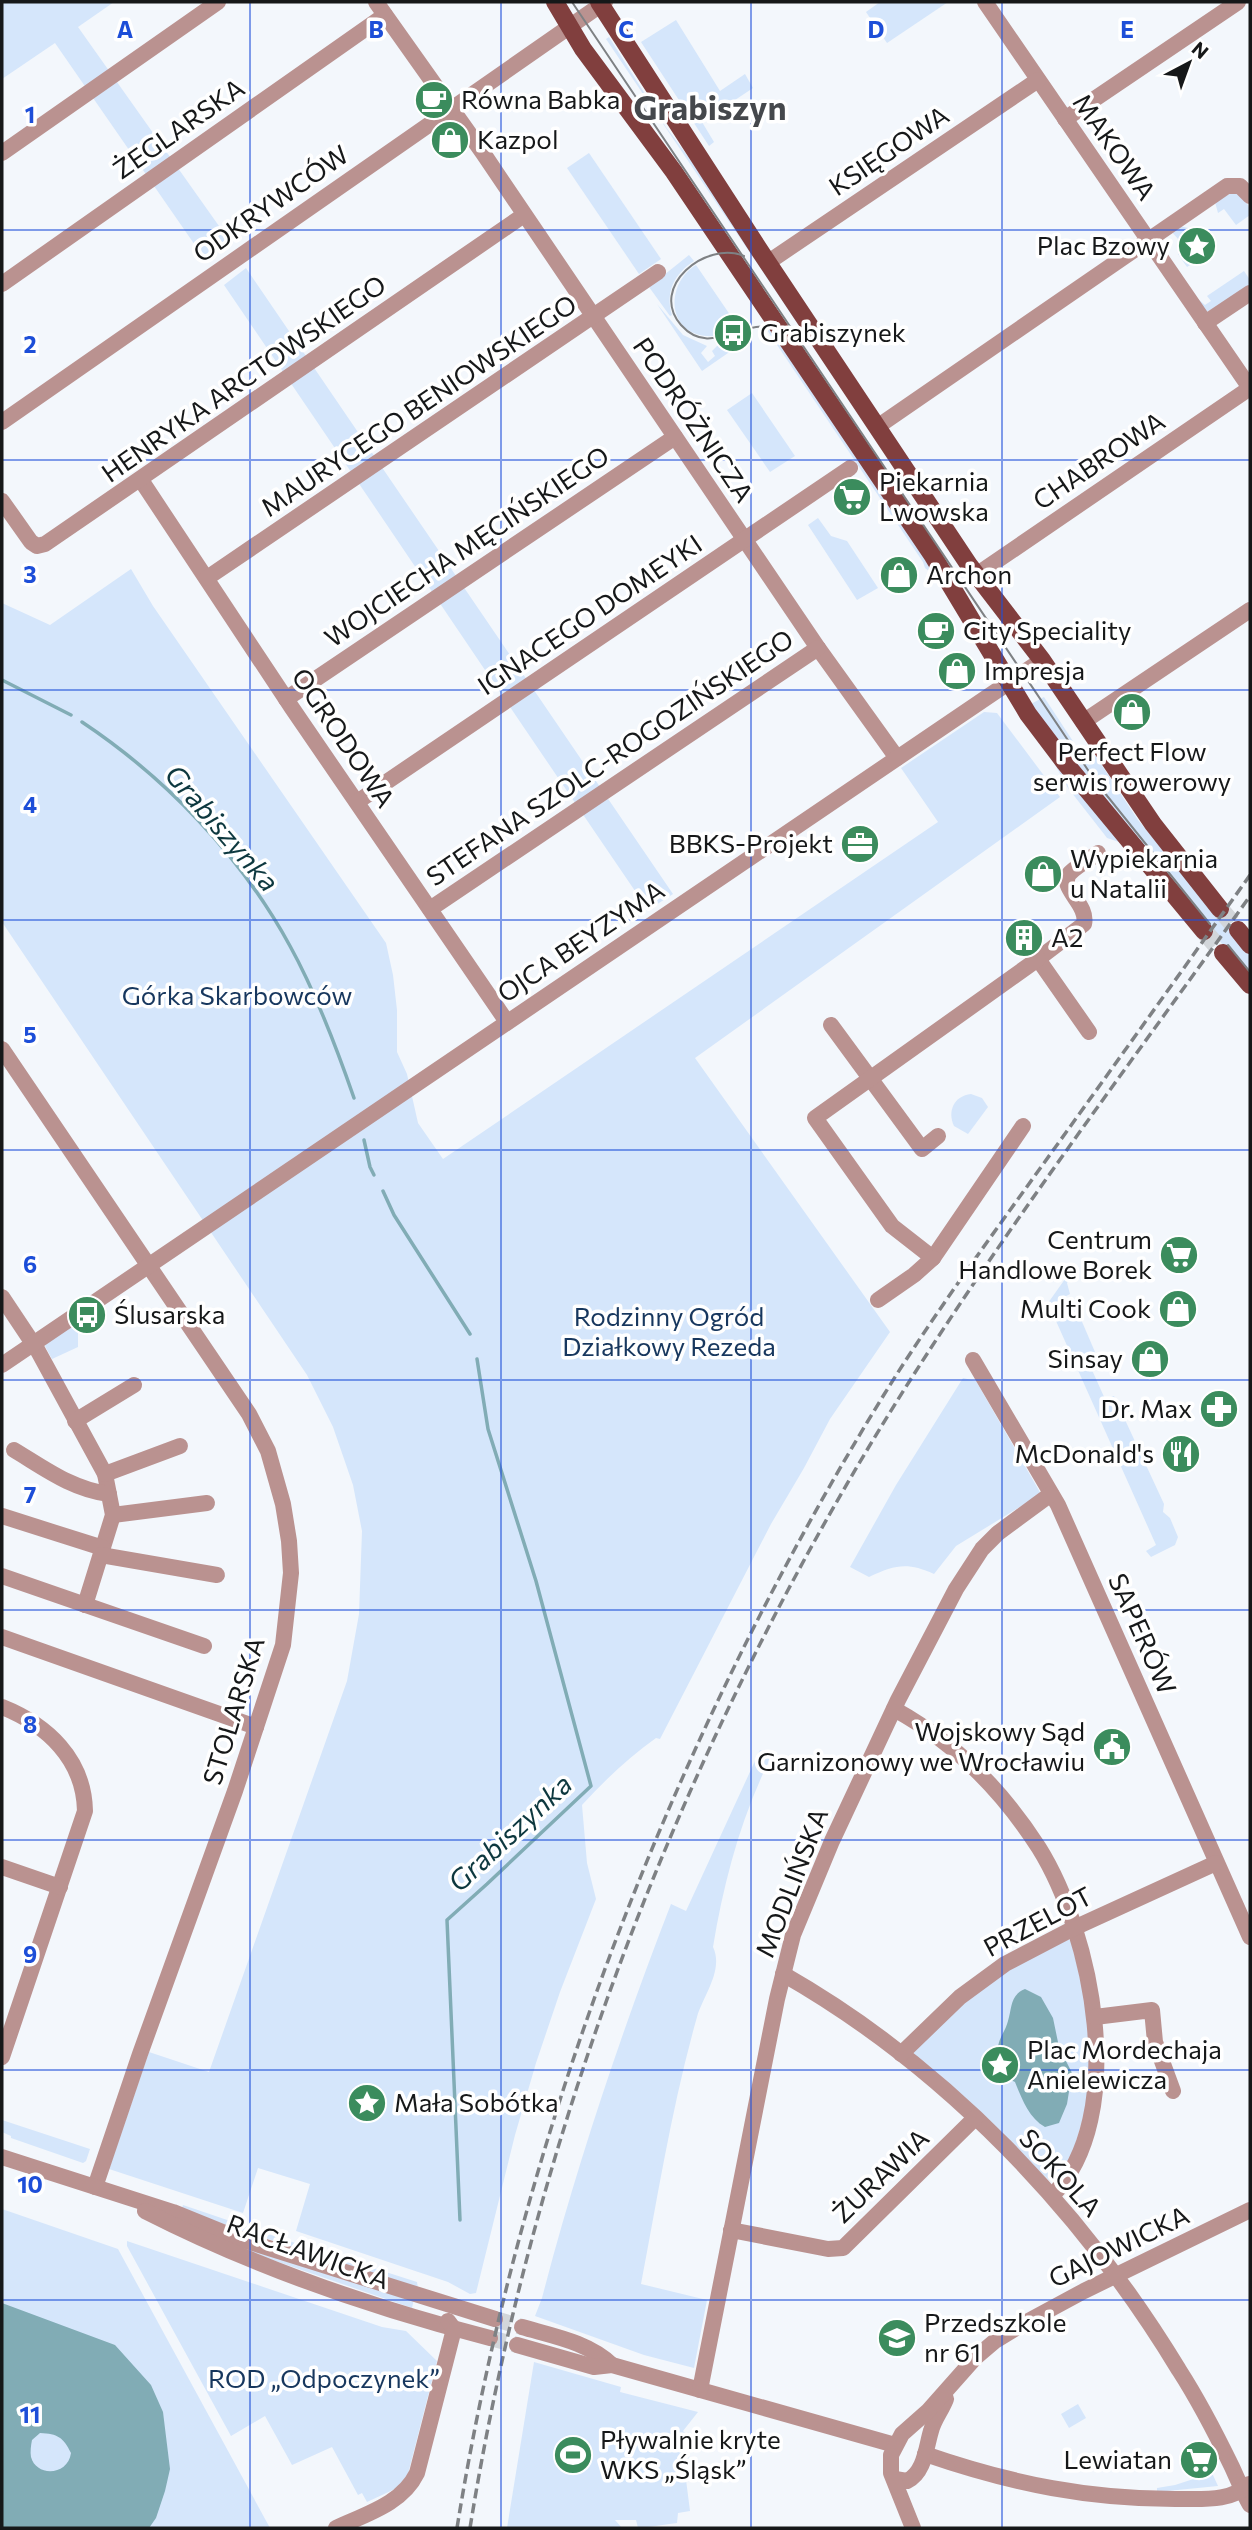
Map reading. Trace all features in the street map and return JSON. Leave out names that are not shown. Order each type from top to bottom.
[{"type":"main road","points":[[555,2],[583,49],[674,172],[933,556],[1046,740],[1204,931]]},
{"type":"main road","points":[[602,3],[767,263],[976,575],[1042,660],[1170,847],[1220,909]]},
{"type":"main road","points":[[1238,930],[1250,945]]},
{"type":"main road","points":[[1223,953],[1250,985]]},
{"type":"street","points":[[2,153],[218,2]]},
{"type":"street","name":"MAKOWA","points":[[985,2],[1250,388]]},
{"type":"street","points":[[1065,119],[1238,2]]},
{"type":"street","name":"ODKRYWCÓW","points":[[2,422],[602,3]]},
{"type":"street","name":"PODRÓŻNICZA","points":[[380,8],[595,317],[818,648],[897,758]]},
{"type":"street","name":"ŻEGLARSKA","points":[[2,284],[380,8]]},
{"type":"street","name":"KSIĘGOWA","points":[[767,263],[1038,80]]},
{"type":"street","points":[[877,427],[1227,186],[1240,186],[1250,196]]},
{"type":"street","name":"HENRYKA ARCTOWSKIEGO","points":[[2,501],[31,542],[37,546],[45,544],[524,215]]},
{"type":"street","name":"MAURYCEGO BENIOWSKIEGO","points":[[207,578],[658,272]]},
{"type":"street","points":[[1205,323],[1250,293]]},
{"type":"street","name":"CHABROWA","points":[[976,575],[1250,388]]},
{"type":"street","name":"WOJCIECHA MĘCIŃSKIEGO","points":[[286,699],[675,437]]},
{"type":"street","name":"IGNACEGO DOMEYKI","points":[[357,802],[850,468]]},
{"type":"street","name":"OGRODOWA","points":[[141,480],[286,699],[507,1022]]},
{"type":"street","points":[[1083,722],[1250,610]]},
{"type":"street","name":"STEFANA SZOLC-ROGOZIŃSKIEGO","points":[[430,909],[818,648]]},
{"type":"street","name":"OJCA BEYZYMA","points":[[2,1365],[1042,660]]},
{"type":"street","points":[[933,1258],[892,1226],[815,1118],[1033,952],[1084,924],[1084,912],[1068,887],[1067,880],[1070,873],[1098,853]]},
{"type":"street","points":[[1033,952],[1089,1032]]},
{"type":"street","points":[[831,1025],[922,1149],[937,1136]]},
{"type":"street","points":[[2,1049],[148,1265]]},
{"type":"street","points":[[878,1300],[933,1258],[1023,1126]]},
{"type":"street","name":"STOLARSKA","points":[[95,2188],[140,2054],[236,1791],[283,1645],[291,1573],[283,1504],[268,1451],[249,1414],[148,1265]]},
{"type":"street","points":[[2,1297],[33,1343],[105,1474],[113,1515],[85,1605]]},
{"type":"street","name":"SAPERÓW","points":[[973,1360],[1051,1494],[1082,1556],[1250,1937]]},
{"type":"street","points":[[75,1421],[134,1385]]},
{"type":"street","points":[[105,1474],[180,1446]]},
{"type":"street","points":[[14,1450],[61,1479],[89,1491],[109,1494]]},
{"type":"street","name":"MODLIŃSKA","points":[[699,2390],[783,1974],[797,1925],[832,1841],[894,1709],[967,1570],[982,1549],[1004,1527],[1051,1494]]},
{"type":"street","points":[[113,1515],[207,1503]]},
{"type":"street","points":[[2,1516],[102,1552],[216,1575]]},
{"type":"street","points":[[2,1576],[204,1646]]},
{"type":"street","points":[[2,1637],[256,1727]]},
{"type":"street","points":[[2,1707],[38,1725],[55,1741],[82,1780],[85,1811],[2,2057]]},
{"type":"street","points":[[894,1709],[967,1760],[1006,1801],[1040,1850],[1074,1928],[1095,2017],[1098,2058],[1087,2129],[1072,2170],[1052,2196]]},
{"type":"street","name":"PRZELOT","points":[[901,2054],[933,2021],[982,1979],[1016,1957],[1216,1863]]},
{"type":"street","points":[[2,1867],[60,1887]]},
{"type":"street","name":"SOKOLA","points":[[783,1974],[842,2010],[901,2054],[975,2118],[1052,2196],[1117,2275],[1185,2379],[1248,2494]]},
{"type":"street","points":[[1095,2017],[1152,2010],[1155,2042],[1173,2091]]},
{"type":"street","name":"ŻURAWIA","points":[[731,2230],[828,2249],[843,2248],[975,2118]]},
{"type":"street","name":"RACŁAWICKA","points":[[2,2157],[173,2212],[248,2260],[454,2329],[490,2338]]},
{"type":"street","name":"GAJOWICKA","points":[[895,2445],[902,2434],[950,2387],[967,2365],[995,2341],[1117,2275],[1250,2210]]},
{"type":"street","name":"RACŁAWICKA","points":[[206,2233],[237,2238],[492,2318],[454,2329]]},
{"type":"street","points":[[336,2528],[396,2499],[410,2486],[416,2473],[454,2329],[436,2301]]},
{"type":"street","points":[[522,2327],[567,2340],[600,2354],[611,2365]]},
{"type":"street","points":[[517,2345],[594,2367],[611,2365],[895,2445],[889,2465],[912,2522]]},
{"type":"street","name":"GAJOWICKA","points":[[912,2479],[925,2454],[930,2431],[950,2387]]},
{"type":"street","points":[[916,2423],[923,2424],[930,2431]]},
{"type":"street","points":[[925,2454],[1038,2487],[1133,2500],[1248,2494]]},
{"type":"street","points":[[895,2479],[903,2482],[912,2479],[912,2522]]},
{"type":"green space","points":[[2,2],[114,2],[78,27],[231,243],[206,261],[55,43],[2,79]]},
{"type":"green space","points":[[880,2],[948,2],[887,43],[866,12]]},
{"type":"green space","points":[[676,20],[720,91],[745,74],[753,88],[702,122],[714,142],[709,146],[641,42]]},
{"type":"green space","points":[[609,37],[666,127],[696,167],[905,483],[606,39]]},
{"type":"green space","points":[[589,153],[661,259],[639,274],[567,168]]},
{"type":"green space","points":[[1233,192],[1245,201],[1250,211],[1250,215],[1236,225],[1224,209],[1218,213],[1215,202]]},
{"type":"green space","points":[[1179,226],[1193,229],[1210,253],[1187,267],[1178,254],[1186,248],[1171,231]]},
{"type":"green space","points":[[689,255],[694,261],[681,272],[673,284],[670,316],[649,287]]},
{"type":"green space","points":[[696,265],[739,328],[706,336],[693,333],[683,326],[677,317],[675,294],[686,273]]},
{"type":"green space","points":[[246,268],[673,894],[648,910],[224,285]]},
{"type":"green space","points":[[1244,271],[1250,280],[1250,286],[1207,312],[1198,299],[1205,305],[1211,301],[1207,296]]},
{"type":"green space","points":[[657,304],[683,335],[707,346],[701,353],[708,362],[715,356],[712,351],[717,346],[744,336],[748,342],[702,371]]},
{"type":"green space","points":[[765,327],[769,327],[930,565],[929,571],[925,568]]},
{"type":"green space","points":[[752,393],[795,456],[770,472],[727,410]]},
{"type":"green space","points":[[818,518],[831,536],[847,541],[878,588],[857,600],[808,525]]},
{"type":"green space","points":[[131,569],[153,606],[386,943],[397,1010],[397,1052],[407,1074],[418,1123],[443,1159],[938,822],[901,768],[984,712],[997,713],[1060,797],[695,1058],[890,1332],[830,1419],[771,1524],[660,1739],[656,1738],[627,1761],[582,1805],[587,1863],[596,1899],[536,2063],[515,2135],[476,2293],[470,2294],[448,2282],[296,2231],[310,2184],[258,2168],[243,2213],[109,2169],[149,2052],[209,2072],[347,1681],[359,1614],[362,1531],[353,1485],[333,1427],[307,1375],[2,922],[2,603],[50,625]]},
{"type":"green space","points":[[1044,697],[1082,755],[1091,749],[1138,820],[1250,953],[1250,977],[1029,705]]},
{"type":"green space","points":[[1053,761],[1122,843],[1107,838],[1068,788]]},
{"type":"green space","points":[[971,1094],[982,1098],[988,1107],[968,1134],[954,1126],[951,1115],[956,1101]]},
{"type":"green space","points":[[1070,1272],[1072,1273],[1067,1283],[1070,1294],[1059,1300],[1061,1305],[1071,1301],[1074,1303],[1101,1366],[1092,1370],[1105,1399],[1114,1396],[1164,1504],[1163,1512],[1170,1518],[1178,1537],[1175,1545],[1151,1557],[1146,1551],[1156,1545],[1048,1303]]},
{"type":"green space","points":[[72,1325],[78,1333],[78,1347],[52,1359],[45,1346],[47,1342]]},
{"type":"green space","points":[[963,1378],[976,1381],[1041,1494],[956,1546],[934,1574],[901,1566],[869,1577],[850,1567],[896,1485]]},
{"type":"green space","points":[[760,1750],[772,1755],[751,1801],[728,1873],[713,1947],[716,1965],[697,2017],[680,2083],[641,2284],[707,2300],[694,2368],[644,2355],[535,2316],[601,2099],[671,1904],[686,1911]]},
{"type":"green space","name":"Plac Mordechaja Anielewicza","points":[[1068,1939],[1071,1941],[1091,2021],[1089,2098],[1070,2162],[1053,2182],[914,2055],[913,2051],[943,2017],[1002,1971]]},
{"type":"green space","points":[[2,2120],[90,2149],[86,2161],[83,2163],[11,2138],[2,2132]]},
{"type":"green space","points":[[183,2205],[280,2240],[277,2242],[181,2210]]},
{"type":"green space","points":[[2,2209],[118,2249],[270,2528],[2,2528]]},
{"type":"green space","points":[[209,2233],[414,2299],[412,2308],[258,2255]]},
{"type":"green space","name":"ROD „Odpoczynek”","points":[[127,2241],[382,2327],[406,2331],[437,2361],[408,2474],[397,2488],[367,2502],[362,2493],[358,2495],[332,2447],[292,2465],[265,2416],[231,2436],[127,2246]]},
{"type":"green space","points":[[289,2241],[417,2282],[418,2288],[285,2245]]},
{"type":"green space","points":[[534,2362],[621,2387],[620,2392],[698,2412],[683,2431],[693,2438],[685,2472],[690,2511],[678,2513],[677,2523],[641,2528],[638,2528],[636,2520],[615,2520],[622,2528],[507,2528]]},
{"type":"green space","points":[[1078,2404],[1086,2418],[1069,2428],[1061,2414]]},
{"type":"green space","points":[[1212,2473],[1218,2486],[1157,2492],[1157,2488]]},
{"type":"shaded area","points":[[1025,1989],[1041,1997],[1053,2018],[1059,2047],[1072,2073],[1067,2104],[1059,2123],[1045,2127],[1030,2113],[1015,2082],[1007,2078],[998,2055],[1012,2002]]},
{"type":"shaded area","points":[[2,2303],[115,2345],[151,2385],[163,2412],[170,2469],[156,2518],[149,2528],[2,2528]],"holes":[[[40,2433],[59,2437],[71,2453],[69,2461],[58,2470],[45,2471],[34,2464],[31,2457],[32,2440]]]},
{"type":"waterway","name":"Grabiszynka","points":[[2,680],[71,715]]},
{"type":"waterway","name":"Grabiszynka","points":[[82,722],[113,744],[172,794],[225,850],[249,881],[290,946],[308,982],[333,1039],[354,1098]]},
{"type":"waterway","name":"Grabiszynka","points":[[364,1140],[374,1175]]},
{"type":"waterway","name":"Grabiszynka","points":[[383,1191],[394,1215],[470,1334]]},
{"type":"waterway","name":"Grabiszynka","points":[[460,2220],[447,1920],[591,1786],[536,1581],[488,1429],[477,1359]]},
{"type":"tunnel","points":[[1220,909],[1238,930]]},
{"type":"tunnel","points":[[1204,931],[1223,953]]},
{"type":"tunnel","points":[[495,2319],[522,2327]]},
{"type":"tunnel","points":[[490,2338],[517,2345]]},
{"type":"tram line","points":[[572,2],[1096,782],[1210,924]]},
{"type":"tram line","points":[[744,256],[729,253],[713,255],[686,270],[676,282],[672,296],[673,310],[681,325],[694,335],[706,338],[761,327],[776,328],[792,336]]},
{"type":"tram line","points":[[1228,945],[1250,972]]},
{"type":"railway","points":[[457,2528],[485,2379],[521,2231],[565,2085],[616,1940],[674,1798],[738,1659],[809,1524],[885,1393],[983,1248],[1250,875]]},
{"type":"railway","points":[[470,2528],[498,2380],[534,2232],[577,2087],[628,1944],[685,1803],[749,1665],[820,1531],[939,1336],[1025,1209],[1250,896]]},
{"type":"place","name":"Równa Babka","points":[[434,100]]},
{"type":"place","name":"Kazpol","points":[[450,140]]},
{"type":"place","name":"Plac Bzowy","points":[[1197,246]]},
{"type":"place","name":"Grabiszynek","points":[[733,333]]},
{"type":"place","name":"Piekarnia Lwowska","points":[[852,497]]},
{"type":"place","name":"Archon","points":[[899,575]]},
{"type":"place","name":"City Speciality","points":[[936,631]]},
{"type":"place","name":"Impresja","points":[[957,671]]},
{"type":"place","name":"Perfect Flow serwis rowerowy","points":[[1132,712]]},
{"type":"place","name":"BBKS-Projekt","points":[[860,844]]},
{"type":"place","name":"Wypiekarnia u Natalii","points":[[1043,874]]},
{"type":"place","name":"A2","points":[[1024,938]]},
{"type":"place","name":"Centrum Handlowe Borek","points":[[1179,1255]]},
{"type":"place","name":"Multi Cook","points":[[1178,1309]]},
{"type":"place","name":"Ślusarska","points":[[87,1315]]},
{"type":"place","name":"Sinsay","points":[[1150,1359]]},
{"type":"place","name":"Dr. Max","points":[[1219,1409]]},
{"type":"place","name":"McDonald's","points":[[1181,1454]]},
{"type":"place","name":"Wojskowy Sąd Garnizonowy we Wrocławiu","points":[[1112,1747]]},
{"type":"place","name":"Plac Mordechaja Anielewicza","points":[[1000,2065]]},
{"type":"place","name":"Mała Sobótka","points":[[367,2103]]},
{"type":"place","name":"Przedszkole nr 61","points":[[897,2338]]},
{"type":"place","name":"Pływalnie kryte WKS „Śląsk”","points":[[573,2455]]},
{"type":"place","name":"Lewiatan","points":[[1199,2460]]},
{"type":"district","name":"Grabiszyn","points":[[710,108]]},
{"type":"park label","name":"Górka Skarbowców","points":[[237,996]]},
{"type":"park label","name":"Rodzinny Ogród Działkowy Rezeda","points":[[669,1332]]}]
